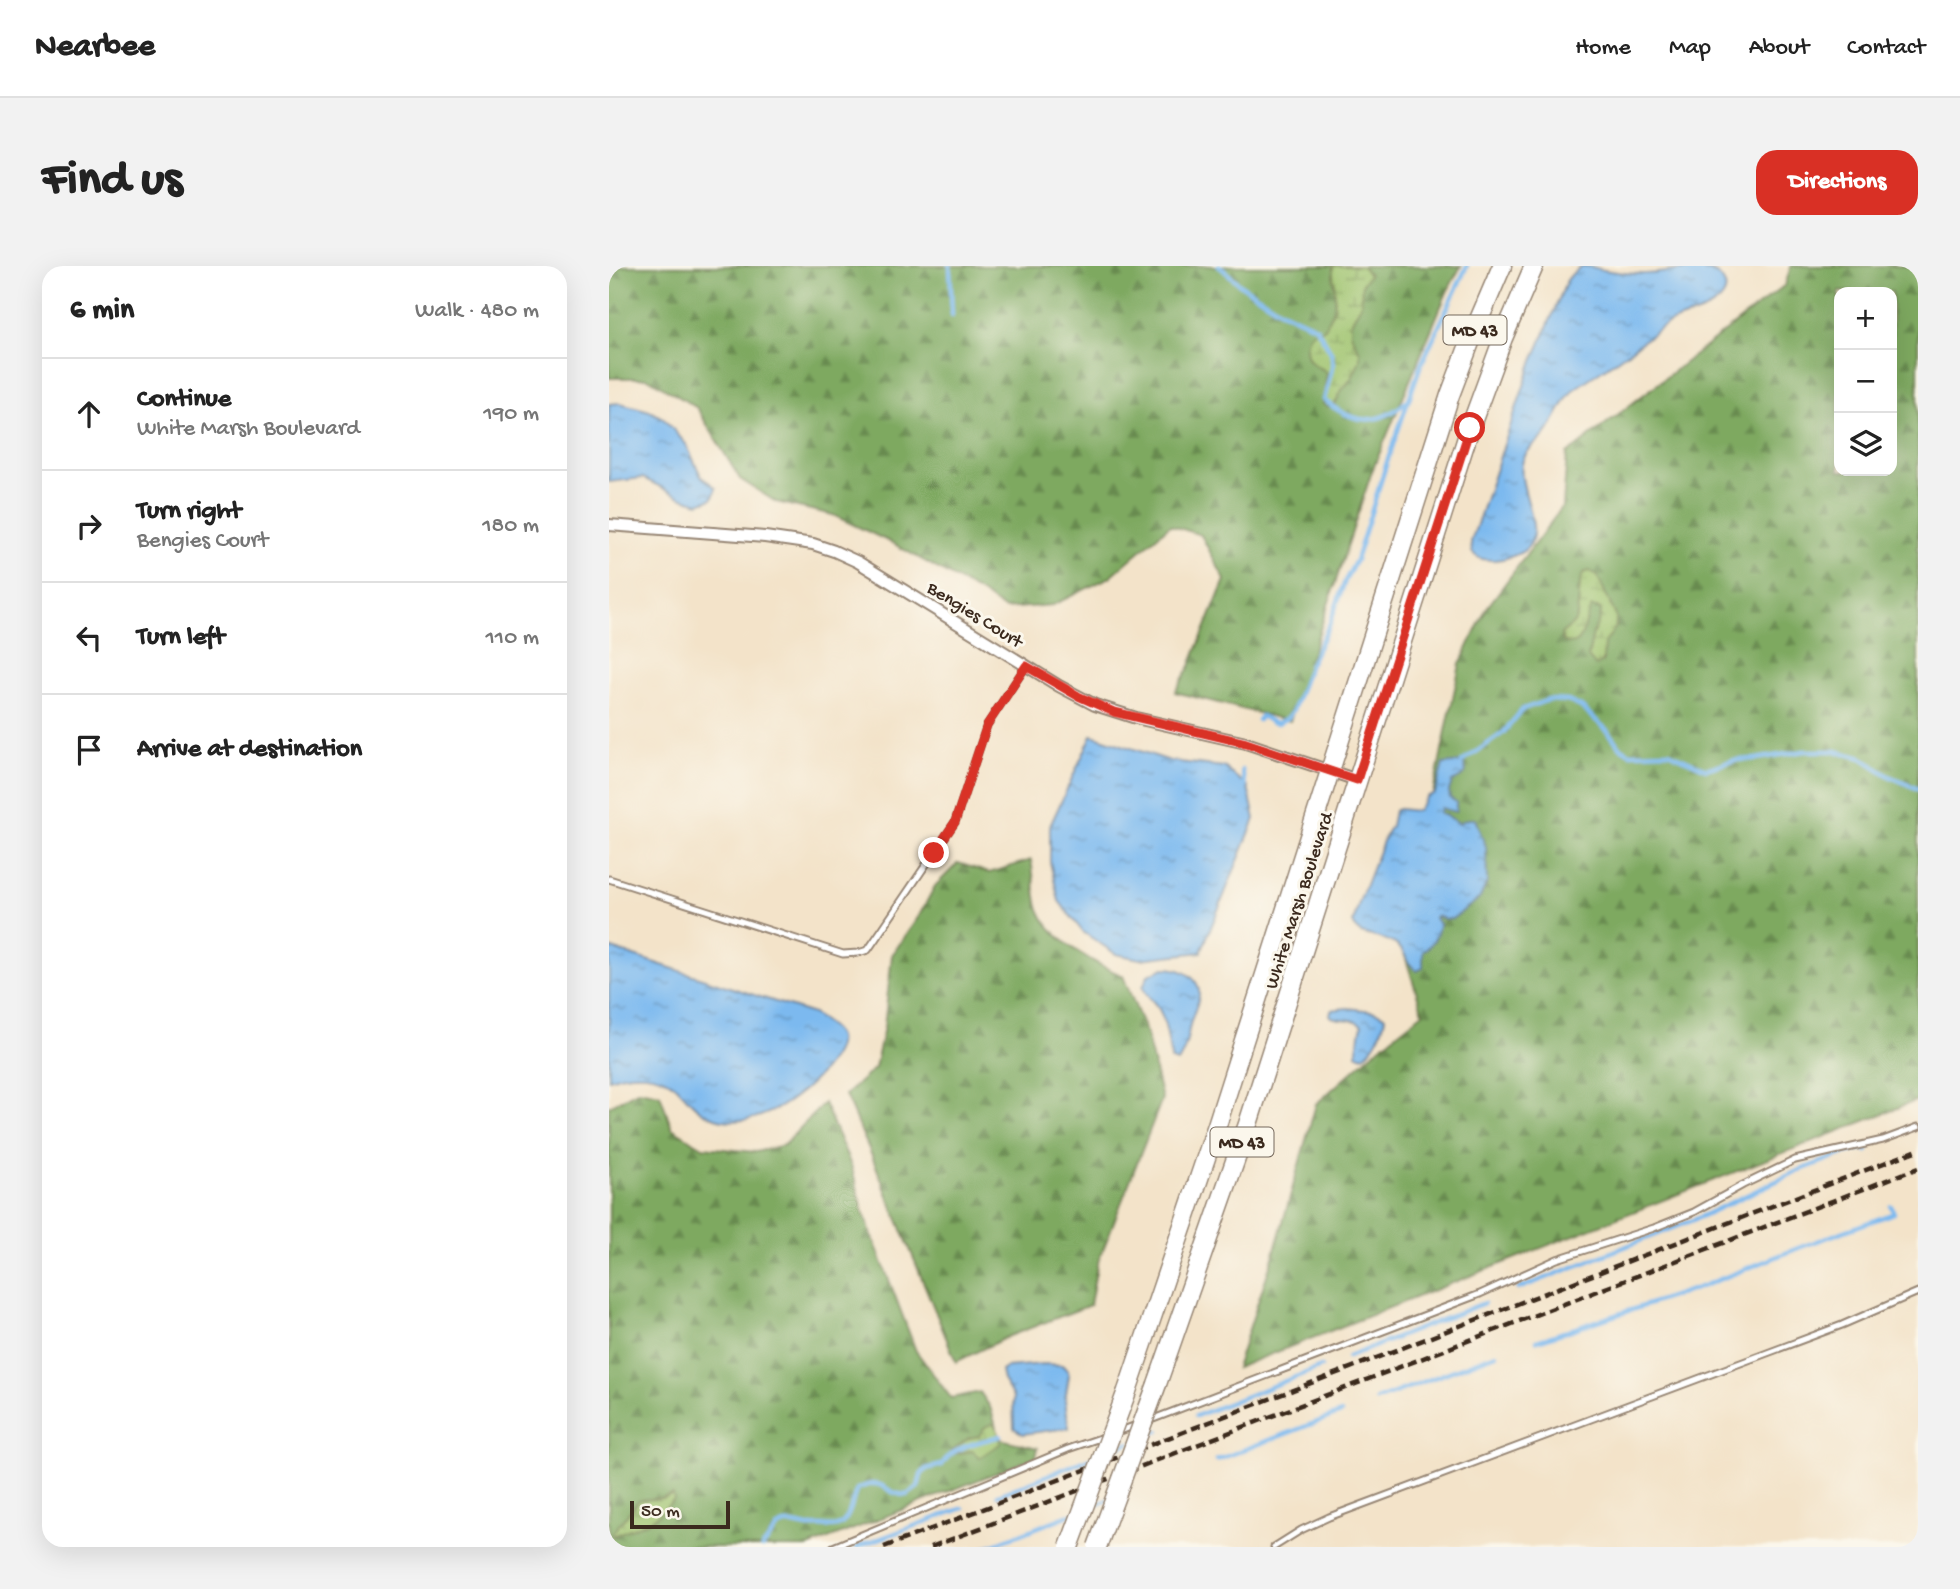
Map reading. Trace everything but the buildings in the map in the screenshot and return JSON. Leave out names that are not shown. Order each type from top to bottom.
[{"type":"main road","name":"White Marsh Boulevard","points":[[1069,1547],[1127,1391],[1217,1125],[1450,395],[1502,266]]},
{"type":"main road","name":"White Marsh Boulevard","points":[[1097,1547],[1248,1124],[1486,382],[1534,266]]},
{"type":"street","name":"Bengies Court","points":[[609,525],[790,540],[834,551],[890,581],[1026,666],[1104,708],[1136,718],[1236,740],[1357,780]]},
{"type":"lane","points":[[609,879],[843,954],[868,950],[955,822],[987,725],[1026,666]]},
{"type":"lane","points":[[833,1547],[1068,1450],[1455,1304],[1557,1259],[1694,1212],[1795,1160],[1883,1140],[1918,1127]]},
{"type":"lane","points":[[1274,1547],[1300,1530],[1329,1517],[1842,1325],[1918,1292]]},
{"type":"green space","points":[[609,266],[1461,266],[1447,292],[1372,471],[1290,721],[1175,692],[1190,666],[1225,580],[1201,535],[1170,525],[1110,577],[1053,605],[1004,609],[981,593],[892,543],[833,515],[776,502],[740,479],[697,408],[648,378],[609,378]]},
{"type":"green space","points":[[1333,266],[1362,266],[1369,275],[1362,284],[1361,304],[1351,323],[1351,334],[1360,352],[1360,360],[1335,404],[1328,407],[1323,404],[1327,372],[1309,360],[1306,347],[1311,334],[1325,328],[1332,312],[1335,299]]},
{"type":"green space","points":[[1791,266],[1918,266],[1918,1100],[1236,1368],[1274,1254],[1316,1104],[1376,1050],[1423,1013],[1394,921],[1431,803],[1460,664],[1486,609],[1563,506],[1567,454],[1785,285]]},
{"type":"green space","points":[[1589,571],[1597,575],[1616,616],[1616,627],[1604,644],[1603,661],[1596,666],[1588,657],[1601,609],[1592,607],[1589,611],[1578,641],[1566,642],[1562,640],[1561,634],[1574,623],[1583,573]]},
{"type":"green space","points":[[1031,860],[1036,897],[1045,921],[1075,950],[1123,976],[1146,1033],[1162,1099],[1097,1265],[1090,1305],[1007,1337],[956,1362],[845,1095],[875,1068],[884,1027],[892,955],[919,916],[935,886],[958,863],[989,873]]},
{"type":"green space","points":[[639,1090],[660,1094],[672,1128],[703,1147],[756,1152],[784,1145],[824,1103],[852,1168],[862,1209],[916,1351],[951,1398],[980,1392],[990,1407],[1000,1439],[1038,1448],[1036,1457],[808,1547],[609,1547],[609,1106]]},
{"type":"green space","points":[[993,1424],[999,1433],[1000,1444],[979,1458],[973,1451],[951,1454],[951,1451],[969,1438],[979,1436],[985,1427]]},
{"type":"green space","points":[[673,1495],[674,1500],[652,1520],[613,1536],[613,1532],[639,1500]]},
{"type":"water","points":[[1584,266],[1637,274],[1706,270],[1720,277],[1725,290],[1715,304],[1666,325],[1573,390],[1548,431],[1523,460],[1523,484],[1533,522],[1530,544],[1522,552],[1506,558],[1480,558],[1472,552],[1471,542],[1530,368],[1567,280]]},
{"type":"water","points":[[620,403],[650,411],[663,418],[686,444],[701,476],[716,488],[713,498],[699,503],[643,478],[609,482],[609,404]]},
{"type":"water","points":[[1092,735],[1170,761],[1224,767],[1248,787],[1255,819],[1201,952],[1140,959],[1116,954],[1083,932],[1059,901],[1050,862],[1050,826]]},
{"type":"water","points":[[1462,762],[1466,772],[1452,782],[1449,791],[1450,798],[1456,802],[1456,811],[1441,808],[1440,813],[1459,823],[1475,819],[1486,847],[1487,882],[1480,898],[1452,919],[1436,916],[1439,924],[1437,933],[1423,952],[1423,968],[1417,971],[1396,945],[1361,933],[1353,923],[1391,826],[1394,811],[1417,811],[1426,797],[1435,793],[1443,764]]},
{"type":"water","points":[[609,948],[813,1014],[830,1026],[837,1035],[834,1055],[824,1069],[796,1096],[780,1107],[744,1120],[725,1120],[708,1115],[676,1086],[661,1077],[635,1074],[609,1079]]},
{"type":"water","points":[[1164,968],[1177,969],[1189,975],[1195,981],[1199,993],[1185,1049],[1178,1062],[1171,1060],[1162,1016],[1143,987],[1148,975]]},
{"type":"water","points":[[1347,1008],[1373,1011],[1385,1017],[1378,1038],[1364,1056],[1357,1054],[1362,1025],[1330,1016],[1331,1010]]},
{"type":"water","points":[[1062,1365],[1067,1370],[1069,1375],[1065,1400],[1069,1428],[1023,1434],[1014,1428],[1013,1397],[1001,1371],[1007,1367]]},
{"type":"waterway","points":[[950,266],[952,315]]},
{"type":"waterway","points":[[1219,266],[1242,286],[1281,311],[1316,327],[1331,352],[1333,364],[1324,400],[1345,414],[1365,419],[1385,416],[1406,402]]},
{"type":"waterway","points":[[1258,720],[1261,716],[1278,723],[1289,717],[1293,710],[1310,664],[1356,560],[1420,367],[1467,266]]},
{"type":"waterway","points":[[1462,762],[1503,733],[1523,709],[1548,700],[1568,701],[1581,707],[1607,730],[1619,746],[1630,753],[1669,752],[1706,769],[1735,760],[1804,751],[1836,751],[1862,758],[1889,776],[1918,789]]},
{"type":"waterway","points":[[1242,770],[1245,787]]},
{"type":"waterway","points":[[1518,1289],[1698,1218],[1798,1171],[1848,1152],[1866,1148],[1867,1151]]},
{"type":"waterway","points":[[1537,1341],[1698,1288],[1894,1213],[1891,1206]]},
{"type":"waterway","points":[[1348,1357],[1484,1303]]},
{"type":"waterway","points":[[1376,1400],[1496,1354]]},
{"type":"waterway","points":[[1196,1416],[1321,1367]]},
{"type":"waterway","points":[[1217,1460],[1341,1413]]},
{"type":"waterway","points":[[1143,1437],[1159,1431]]},
{"type":"waterway","points":[[762,1547],[775,1530],[783,1525],[839,1525],[847,1516],[857,1489],[867,1485],[879,1485],[907,1495],[918,1487],[921,1475],[926,1469],[942,1465],[959,1449],[1000,1436]]},
{"type":"waterway","points":[[1111,1450],[1129,1443]]},
{"type":"waterway","points":[[998,1495],[1096,1456]]},
{"type":"waterway","points":[[1089,1508],[1110,1499]]},
{"type":"waterway","points":[[857,1547],[963,1508]]},
{"type":"waterway","points":[[987,1547],[1077,1512]]},
{"type":"railway","points":[[884,1547],[1918,1150]]},
{"type":"railway","points":[[931,1547],[1918,1168]]},
{"type":"route","points":[[934,853],[955,822],[987,725],[1026,666],[1095,705],[1114,712],[1246,743],[1357,780],[1470,428]]}]
